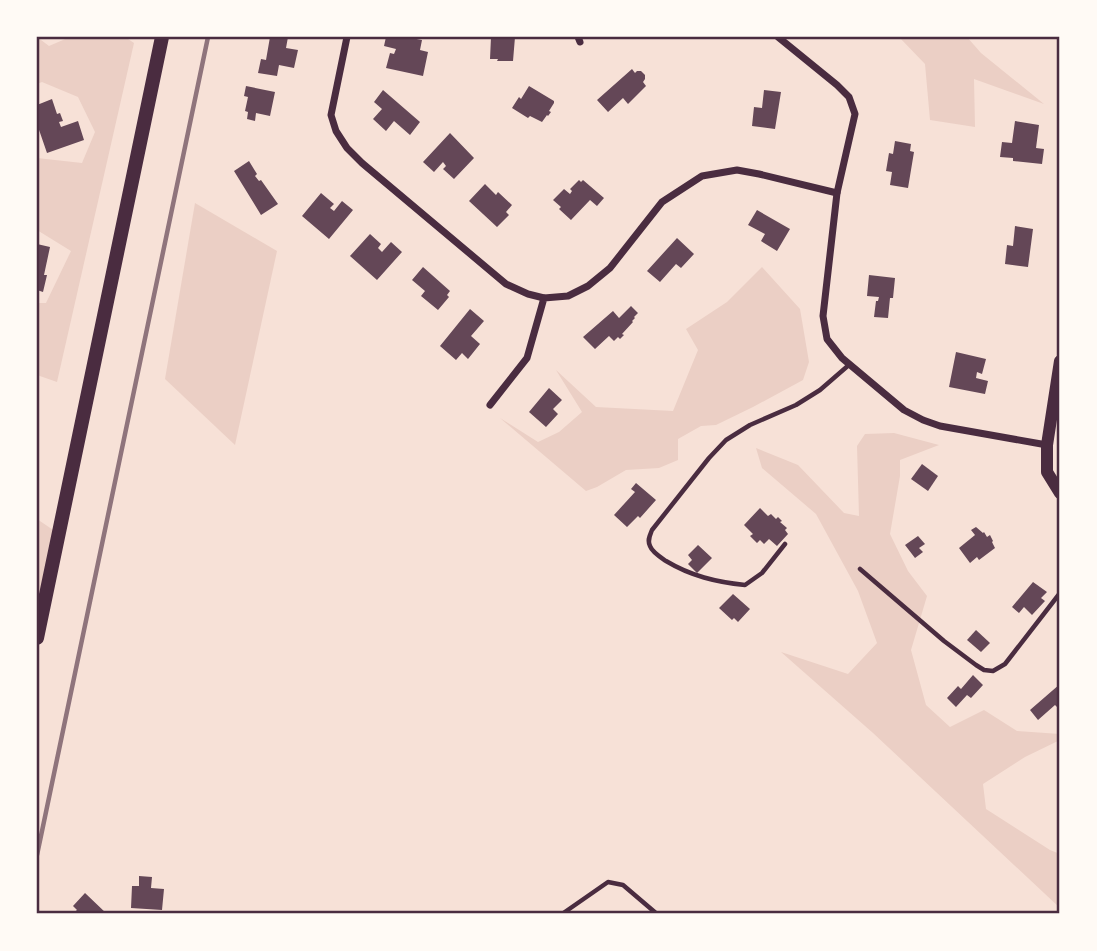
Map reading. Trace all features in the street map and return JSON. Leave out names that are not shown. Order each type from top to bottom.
[{"type":"main road","points":[[37,638],[162,37]]},
{"type":"main road","points":[[1060,361],[1047,445],[1047,472],[1060,493]]},
{"type":"street","points":[[347,37],[331,115],[336,131],[347,148],[506,284],[528,294],[544,298],[568,296],[587,286],[610,268],[662,202],[702,176],[737,170],[837,194]]},
{"type":"street","points":[[778,37],[837,85],[849,97],[855,114],[837,194],[823,316],[827,339],[842,358],[904,410],[923,420],[940,426],[1047,445]]},
{"type":"street","points":[[491,405],[527,358],[544,298]]},
{"type":"lane","points":[[785,544],[762,573],[745,585],[713,581],[681,570],[657,556],[648,539],[652,530],[726,440],[750,425],[796,405],[820,390],[850,364]]},
{"type":"lane","points":[[860,569],[944,642],[984,670],[993,671],[1005,664],[1060,593]]},
{"type":"lane","points":[[562,914],[608,882],[623,885],[657,914]]},
{"type":"shaded area","points":[[37,37],[49,46],[70,37],[125,37],[134,43],[57,382],[37,375],[37,303],[46,303],[71,251],[37,230],[37,158],[82,163],[95,132],[78,97],[42,82],[37,84]]},
{"type":"shaded area","points":[[899,37],[967,37],[981,53],[1044,104],[974,79],[975,127],[930,120],[925,64]]},
{"type":"shaded area","points":[[195,203],[277,251],[235,445],[165,379]]},
{"type":"shaded area","points":[[762,267],[800,309],[809,362],[803,380],[716,425],[701,426],[678,439],[678,460],[659,468],[626,470],[586,491],[500,418],[538,442],[559,432],[582,412],[556,370],[596,407],[673,411],[698,350],[686,329],[727,302]]},
{"type":"shaded area","points":[[894,433],[939,445],[900,460],[900,476],[890,534],[908,571],[927,596],[911,650],[926,705],[950,727],[984,710],[1017,731],[1060,734],[1060,740],[1025,757],[983,784],[986,809],[1060,854],[1060,908],[873,733],[781,652],[848,674],[877,643],[858,591],[816,514],[762,468],[756,448],[798,465],[844,513],[859,516],[857,446],[865,434]]},
{"type":"shaded area","points":[[37,519],[59,534],[37,638]]},
{"type":"building","points":[[270,37],[288,37],[286,48],[298,50],[294,68],[279,65],[277,76],[258,73],[261,59],[266,60]]},
{"type":"building","points":[[386,37],[422,40],[420,50],[428,52],[423,76],[386,68],[390,53],[394,54],[396,49],[384,46]]},
{"type":"building","points":[[491,37],[515,37],[513,61],[490,59]]},
{"type":"building","points":[[632,69],[635,73],[641,71],[645,75],[643,82],[646,86],[628,104],[623,98],[608,112],[597,100]]},
{"type":"building","points":[[246,86],[275,92],[270,116],[256,113],[255,121],[247,119],[248,112],[245,111],[248,97],[244,96]]},
{"type":"building","points":[[529,86],[554,101],[549,111],[551,112],[542,122],[530,116],[528,118],[512,108]]},
{"type":"building","points":[[383,90],[420,122],[410,135],[394,121],[386,131],[373,119],[382,109],[374,102]]},
{"type":"building","points":[[764,90],[781,92],[775,129],[752,126],[754,107],[762,108]]},
{"type":"building","points":[[52,99],[57,114],[60,113],[63,121],[59,122],[61,127],[78,121],[84,140],[47,153],[37,124],[37,105]]},
{"type":"building","points":[[1015,121],[1039,125],[1036,148],[1044,149],[1042,164],[1000,157],[1002,142],[1012,143]]},
{"type":"building","points":[[450,133],[474,158],[454,179],[443,169],[446,166],[443,162],[434,172],[423,162]]},
{"type":"building","points":[[895,141],[911,144],[910,151],[914,152],[908,188],[890,185],[892,172],[886,171],[889,153],[893,154]]},
{"type":"building","points":[[249,161],[257,174],[255,176],[278,204],[261,215],[234,171]]},
{"type":"building","points":[[579,180],[583,180],[604,198],[597,206],[590,200],[571,220],[553,200],[564,189],[570,194],[570,189]]},
{"type":"building","points":[[485,184],[512,205],[506,212],[509,215],[497,227],[469,201]]},
{"type":"building","points":[[321,193],[334,204],[330,208],[334,211],[342,201],[353,210],[329,239],[302,216]]},
{"type":"building","points":[[757,210],[790,229],[777,251],[761,241],[765,234],[748,225]]},
{"type":"building","points":[[1015,226],[1033,229],[1028,267],[1005,264],[1007,245],[1013,246]]},
{"type":"building","points":[[370,234],[381,244],[378,248],[382,252],[391,242],[402,252],[377,280],[350,256]]},
{"type":"building","points":[[677,238],[694,254],[681,268],[676,264],[660,282],[647,271]]},
{"type":"building","points":[[37,244],[50,247],[43,292],[37,290]]},
{"type":"building","points":[[423,267],[450,291],[447,295],[449,297],[438,310],[421,296],[425,291],[412,280]]},
{"type":"building","points":[[869,275],[895,278],[888,318],[874,317],[879,297],[867,296]]},
{"type":"building","points":[[631,306],[638,313],[620,339],[618,337],[614,341],[609,336],[595,349],[583,337],[613,311],[619,318]]},
{"type":"building","points":[[470,309],[484,321],[471,336],[480,344],[468,359],[462,353],[456,360],[440,346]]},
{"type":"building","points":[[956,352],[986,359],[982,374],[977,372],[976,378],[988,381],[985,394],[949,387]]},
{"type":"building","points":[[549,388],[562,400],[553,409],[558,414],[546,427],[529,412]]},
{"type":"building","points":[[922,464],[938,476],[928,491],[911,479]]},
{"type":"building","points":[[636,483],[656,500],[640,518],[638,516],[627,527],[614,515],[635,492],[631,489]]},
{"type":"building","points":[[760,508],[768,516],[771,514],[776,519],[778,517],[787,528],[785,530],[788,534],[777,546],[769,539],[764,544],[760,540],[757,543],[744,525]]},
{"type":"building","points":[[976,527],[987,537],[990,535],[995,548],[970,563],[959,548],[975,535],[971,530]]},
{"type":"building","points":[[918,536],[925,544],[919,548],[923,552],[915,558],[905,545]]},
{"type":"building","points":[[698,545],[712,558],[697,573],[688,564],[692,560],[688,555]]},
{"type":"building","points":[[1033,582],[1047,592],[1041,598],[1045,601],[1032,615],[1024,607],[1019,613],[1012,607]]},
{"type":"building","points":[[733,594],[750,609],[738,622],[719,608]]},
{"type":"building","points":[[976,630],[990,643],[981,652],[967,640]]},
{"type":"building","points":[[973,675],[983,685],[971,698],[967,695],[956,707],[947,698],[958,686],[961,689]]},
{"type":"building","points":[[1060,684],[1060,708],[1055,705],[1038,720],[1030,710]]},
{"type":"building","points":[[139,876],[152,877],[151,888],[164,889],[162,910],[131,908],[132,886],[139,886]]},
{"type":"building","points":[[85,893],[107,914],[72,914],[77,910],[73,906]]},
{"type":"railway","points":[[37,855],[208,37]]}]
